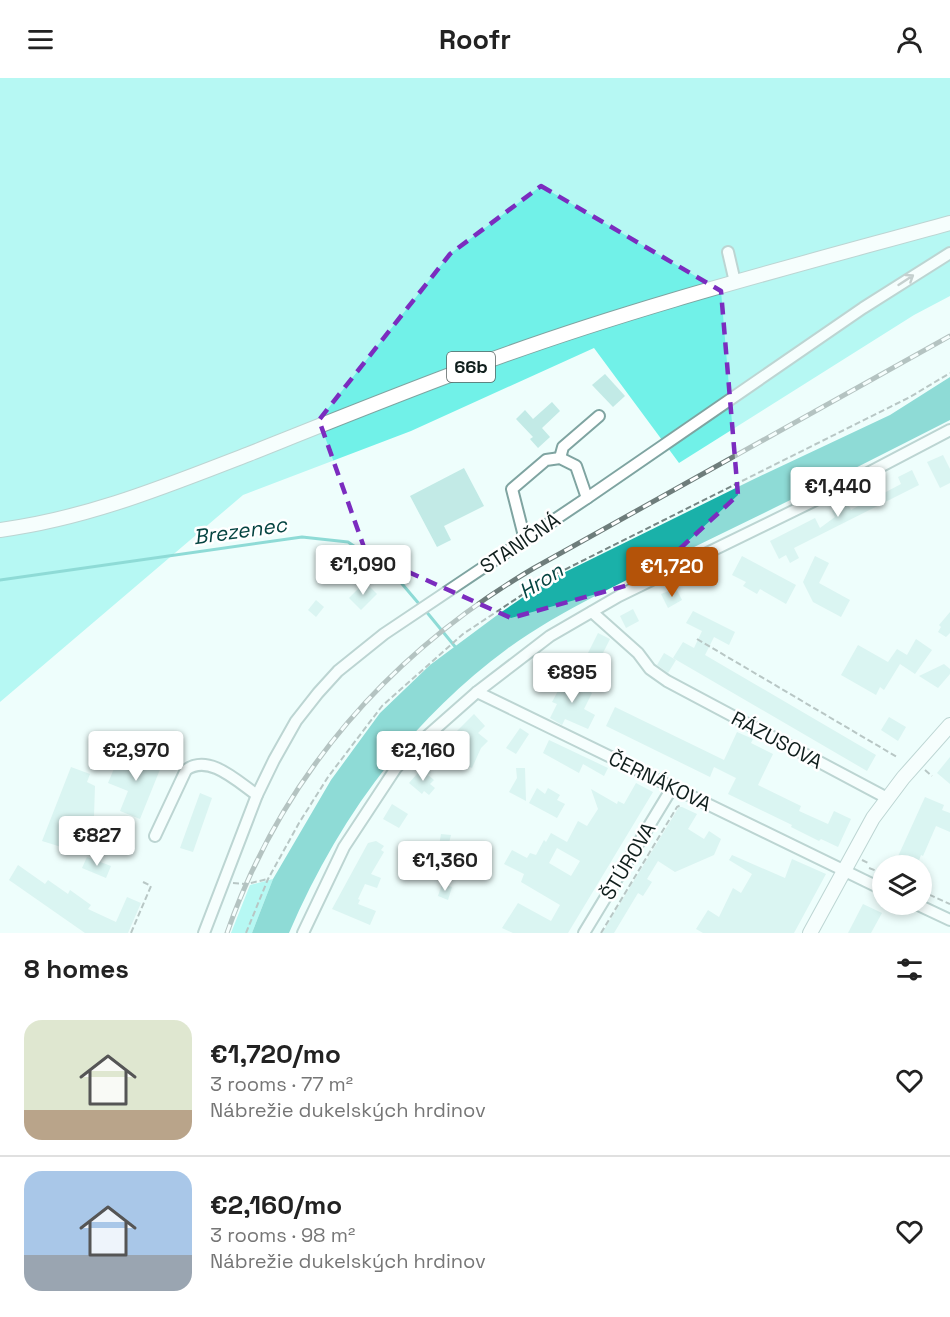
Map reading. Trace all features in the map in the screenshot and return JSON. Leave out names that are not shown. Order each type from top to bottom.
[{"type":"main road","name":"66b","points":[[0,530],[58,520],[125,502],[507,354],[585,327],[735,282],[950,223]]},
{"type":"main road","points":[[810,933],[863,835],[887,798],[950,725]]},
{"type":"street","points":[[728,252],[735,282]]},
{"type":"street","name":"STANIČNÁ","points":[[204,933],[274,760],[296,721],[318,693],[360,653],[863,308],[950,253]]},
{"type":"street","points":[[560,458],[563,447],[598,416]]},
{"type":"street","points":[[303,933],[344,847],[396,768],[426,737],[477,692],[550,636],[619,596],[830,493],[950,430]]},
{"type":"street","points":[[525,540],[512,489],[546,460],[560,458],[576,466],[587,498]]},
{"type":"street","name":"RÁZUSOVA","points":[[592,612],[638,653],[650,669],[667,681],[887,798]]},
{"type":"street","name":"ČERNÁKOVA","points":[[477,692],[872,884]]},
{"type":"street","points":[[155,836],[190,766],[212,765],[258,795]]},
{"type":"street","name":"ŠTÚROVA","points":[[584,933],[672,788]]},
{"type":"street","points":[[932,912],[950,920]]},
{"type":"path","points":[[246,933],[268,879],[328,777],[382,706],[458,638],[546,579],[910,397],[950,373]]},
{"type":"path","points":[[697,639],[897,757]]},
{"type":"path","points":[[600,933],[677,807],[681,805]]},
{"type":"path","points":[[866,861],[872,867]]},
{"type":"path","points":[[224,882],[246,884],[268,879]]},
{"type":"path","points":[[130,933],[151,886],[143,882]]},
{"type":"path","points":[[932,896],[950,904]]},
{"type":"highlighted area","points":[[541,186],[721,291],[738,495],[646,580],[511,618],[366,553],[319,420],[450,254]]},
{"type":"shaded area","points":[[0,78],[950,78],[950,296],[914,315],[679,463],[594,348],[411,431],[243,495],[0,702]]},
{"type":"shaded area","points":[[950,377],[950,420],[595,596],[550,621],[507,649],[438,708],[379,776],[329,852],[289,933],[252,933],[273,879],[331,780],[380,713],[430,665],[547,581],[890,415]]},
{"type":"shaded area","points":[[273,879],[252,933],[231,933],[250,885]]},
{"type":"building","points":[[605,374],[625,396],[613,407],[592,385]]},
{"type":"building","points":[[552,402],[560,411],[542,428],[550,437],[538,448],[530,439],[533,437],[516,419],[525,410],[533,419]]},
{"type":"building","points":[[943,455],[950,469],[950,483],[940,488],[927,462]]},
{"type":"building","points":[[464,468],[484,506],[444,526],[451,540],[437,547],[410,496]]},
{"type":"building","points":[[912,470],[919,485],[794,548],[799,558],[790,563],[786,555],[779,559],[770,541],[815,518],[820,528],[835,517],[832,511],[847,502],[851,510],[869,500],[865,493],[880,486],[884,493],[901,484],[898,477]]},
{"type":"building","points":[[742,556],[796,585],[786,604],[760,589],[757,594],[743,586],[746,582],[732,575]]},
{"type":"building","points":[[815,556],[829,563],[819,583],[850,600],[841,617],[813,602],[803,582]]},
{"type":"building","points":[[365,582],[377,594],[361,610],[349,598]]},
{"type":"building","points":[[676,588],[682,600],[668,608],[661,594]]},
{"type":"building","points":[[316,600],[324,607],[316,617],[308,610]]},
{"type":"building","points":[[633,609],[639,621],[626,628],[620,616]]},
{"type":"building","points":[[693,611],[735,632],[729,645],[714,637],[705,655],[876,755],[867,771],[673,658],[683,642],[694,648],[702,631],[686,623]]},
{"type":"building","points":[[950,612],[950,633],[946,637],[938,632],[941,627],[939,625]]},
{"type":"building","points":[[598,633],[610,639],[598,663],[586,657]]},
{"type":"building","points":[[916,639],[932,650],[915,674],[900,664],[884,690],[880,687],[876,695],[841,675],[858,645],[888,662],[897,649],[907,655]]},
{"type":"building","points":[[664,653],[676,660],[668,673],[657,665]]},
{"type":"building","points":[[944,664],[950,669],[950,674],[938,688],[919,676]]},
{"type":"building","points":[[566,676],[592,693],[584,709],[595,715],[588,729],[565,719],[562,725],[550,718],[557,704],[552,702]]},
{"type":"building","points":[[615,707],[724,760],[737,732],[753,739],[751,743],[773,754],[758,785],[801,806],[799,811],[828,824],[834,811],[851,819],[838,847],[821,839],[819,841],[791,827],[792,825],[728,794],[736,778],[714,767],[710,777],[606,726]]},
{"type":"building","points":[[474,714],[485,726],[478,733],[488,741],[481,748],[472,768],[458,762],[462,754],[448,740]]},
{"type":"building","points":[[889,717],[906,727],[898,741],[881,730]]},
{"type":"building","points":[[520,728],[529,734],[516,754],[506,748]]},
{"type":"building","points":[[549,740],[608,768],[604,776],[583,764],[579,773],[543,753]]},
{"type":"building","points":[[120,754],[140,762],[143,754],[163,762],[140,819],[120,811],[128,791],[108,783]]},
{"type":"building","points":[[950,757],[950,784],[937,773]]},
{"type":"building","points":[[424,766],[431,772],[428,775],[434,780],[430,784],[435,788],[429,795],[424,791],[422,794],[409,783]]},
{"type":"building","points":[[71,767],[90,774],[87,782],[95,786],[94,816],[89,830],[92,832],[84,854],[42,841]]},
{"type":"building","points":[[516,768],[525,768],[526,801],[509,792],[517,778]]},
{"type":"building","points":[[636,783],[653,792],[568,933],[513,933],[502,928],[518,903],[551,921],[560,905],[521,882],[524,874],[504,864],[512,850],[527,858],[530,853],[536,855],[544,840],[546,842],[551,833],[567,842],[578,821],[587,826],[598,809],[591,789],[617,804],[618,801],[624,804]],"holes":[[[557,848],[580,861],[571,876],[549,863]]]},
{"type":"building","points":[[537,788],[545,794],[548,788],[560,795],[557,800],[565,804],[557,818],[529,803]]},
{"type":"building","points":[[200,793],[212,798],[193,852],[180,848]]},
{"type":"building","points":[[925,797],[944,805],[942,810],[950,813],[950,832],[936,826],[923,855],[899,855]]},
{"type":"building","points":[[392,804],[408,814],[399,828],[383,819]]},
{"type":"building","points":[[679,807],[697,814],[688,829],[704,839],[709,831],[721,839],[714,855],[675,872],[658,861],[647,879],[652,882],[643,896],[638,893],[614,933],[602,933]]},
{"type":"building","points":[[441,834],[451,835],[448,847],[439,846]]},
{"type":"building","points":[[376,841],[384,846],[381,850],[384,852],[371,874],[381,878],[377,888],[365,884],[358,899],[360,900],[358,904],[376,911],[370,925],[332,909],[368,843]]},
{"type":"building","points":[[732,855],[785,878],[792,859],[826,874],[794,933],[703,933],[696,929],[708,910],[719,917],[733,888],[741,893],[752,874],[729,860]]},
{"type":"building","points":[[87,857],[111,866],[106,878],[82,868]]},
{"type":"building","points":[[18,865],[45,884],[48,880],[68,894],[70,890],[91,905],[88,909],[116,922],[127,897],[141,903],[128,933],[85,933],[9,880]]},
{"type":"building","points":[[442,884],[452,887],[448,900],[438,896]]},
{"type":"building","points":[[863,904],[872,908],[872,915],[881,915],[871,933],[848,933]]},
{"type":"waterway","name":"Brezenec","points":[[0,580],[302,537],[348,542],[392,572],[420,605]]},
{"type":"waterway","name":"Brezenec","points":[[425,610],[457,649]]},
{"type":"railway","points":[[227,933],[250,875],[278,821],[311,770],[348,723],[389,679],[433,638],[482,601],[534,568],[950,336]]},
{"type":"water label","name":"Hron","points":[[541,581]]}]
